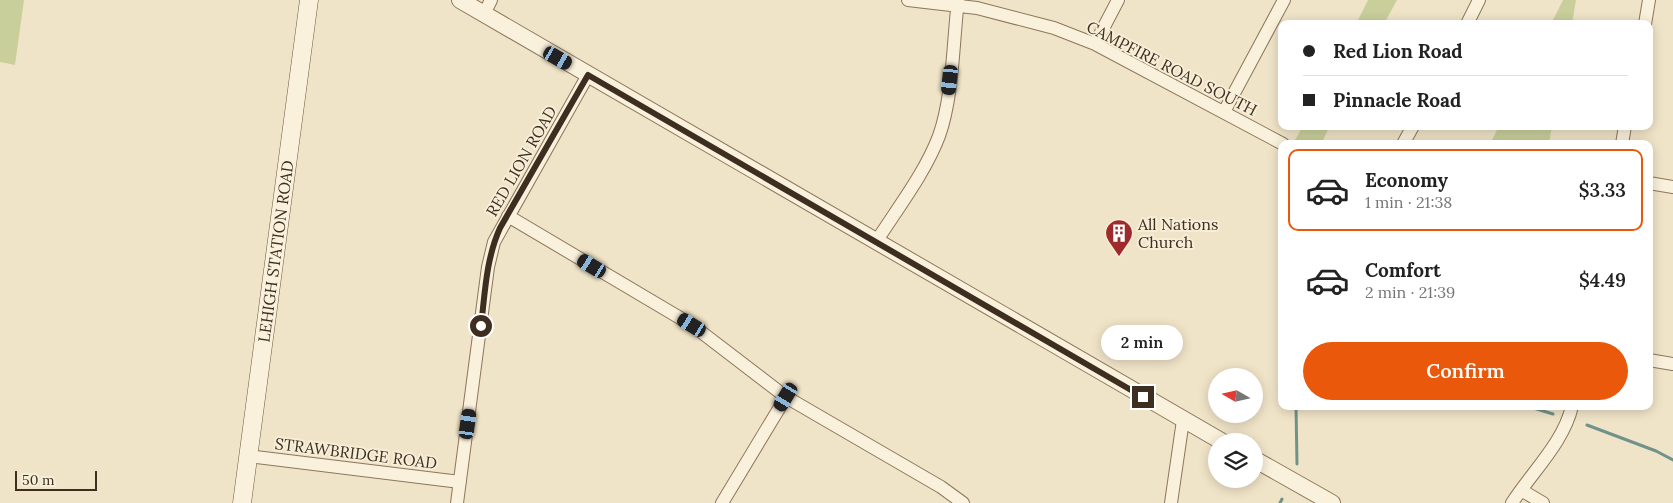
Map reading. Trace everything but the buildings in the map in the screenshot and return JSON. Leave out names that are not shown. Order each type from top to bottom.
[{"type":"main road","name":"LEHIGH STATION ROAD","points":[[242,503],[309,0]]},
{"type":"street","points":[[460,0],[487,7],[588,75],[1208,434]]},
{"type":"street","name":"CAMPFIRE ROAD SOUTH","points":[[908,0],[958,3],[1028,20],[1095,44],[1278,141]]},
{"type":"street","points":[[1095,44],[1118,0]]},
{"type":"street","points":[[1224,112],[1284,0]]},
{"type":"street","points":[[1469,20],[1479,0]]},
{"type":"street","points":[[1646,20],[1649,0]]},
{"type":"street","points":[[876,242],[923,168],[939,136],[948,98],[958,3]]},
{"type":"street","name":"RED LION ROAD","points":[[457,503],[488,267],[494,242],[588,75]]},
{"type":"street","points":[[1653,184],[1673,187]]},
{"type":"street","points":[[508,216],[692,325],[786,397],[941,487],[963,503]]},
{"type":"street","points":[[1653,361],[1673,364]]},
{"type":"street","points":[[722,503],[786,397]]},
{"type":"street","points":[[1512,503],[1553,448],[1563,430],[1570,410]]},
{"type":"street","points":[[1171,503],[1182,420]]},
{"type":"street","name":"STRAWBRIDGE ROAD","points":[[248,456],[460,482]]},
{"type":"street","points":[[1263,464],[1332,503]]},
{"type":"street","points":[[1521,490],[1543,503]]},
{"type":"green space","points":[[0,0],[24,0],[15,65],[0,62]]},
{"type":"green space","points":[[1368,0],[1397,0],[1386,20],[1358,20]]},
{"type":"green space","points":[[1563,0],[1576,0],[1573,20],[1553,20]]},
{"type":"green space","points":[[1301,130],[1328,130],[1323,140],[1295,140]]},
{"type":"green space","points":[[1497,130],[1551,130],[1550,140],[1492,140]]},
{"type":"waterway","points":[[1296,410],[1297,464]]},
{"type":"waterway","points":[[1540,410],[1553,414]]},
{"type":"waterway","points":[[1587,425],[1656,451],[1673,460]]},
{"type":"waterway","points":[[1280,503],[1282,499]]},
{"type":"place","name":"All Nations Church","points":[[1119,257]]},
{"type":"route","points":[[481,326],[488,267],[494,242],[500,228],[588,75],[1143,397]]}]
